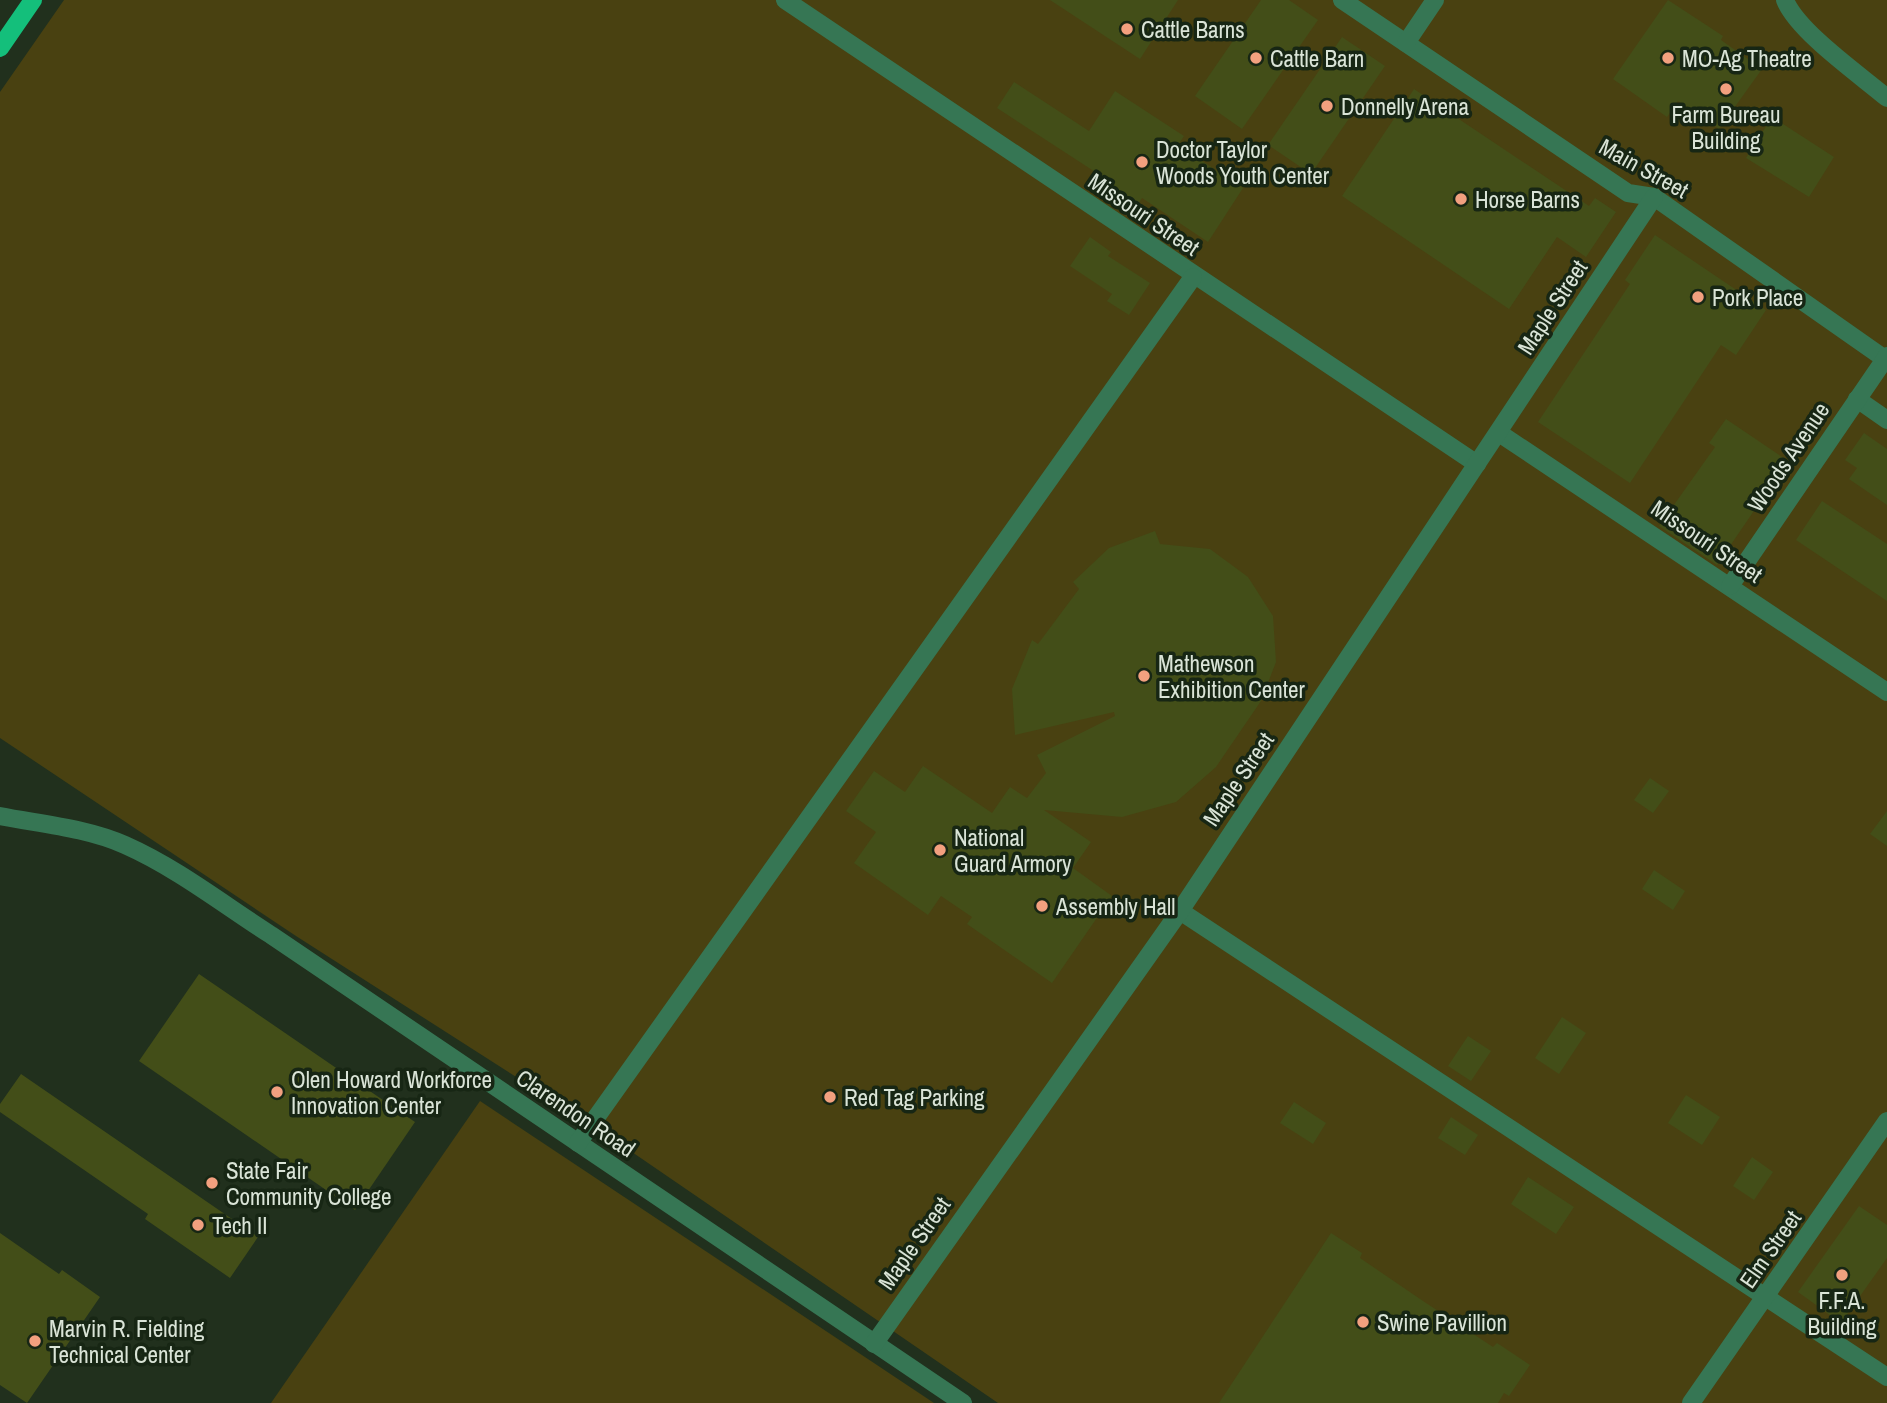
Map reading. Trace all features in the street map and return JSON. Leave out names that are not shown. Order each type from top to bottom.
[{"type":"main road","points":[[0,47],[33,0]]},
{"type":"street","name":"Missouri Street","points":[[785,0],[1193,277],[1477,464]]},
{"type":"street","name":"Main Street","points":[[1342,0],[1628,192],[1654,197],[1886,357]]},
{"type":"street","points":[[1406,43],[1435,0]]},
{"type":"street","points":[[1785,0],[1789,11],[1829,50],[1887,98]]},
{"type":"street","name":"Maple Street","points":[[874,1344],[1180,911],[1654,197]]},
{"type":"street","points":[[578,1143],[1193,277]]},
{"type":"street","name":"Woods Avenue","points":[[1730,586],[1886,357]]},
{"type":"street","points":[[1857,399],[1887,419]]},
{"type":"street","name":"Missouri Street","points":[[1499,433],[1887,692]]},
{"type":"street","name":"Clarendon Road","points":[[0,816],[64,828],[124,845],[158,863],[271,935],[963,1403]]},
{"type":"street","points":[[1180,911],[1887,1377]]},
{"type":"street","name":"Elm Street","points":[[1691,1403],[1887,1121]]},
{"type":"shaded area","points":[[64,0],[1887,0],[1887,1403],[998,1403],[613,1139],[296,936],[0,738],[0,92]]},
{"type":"shaded area","points":[[480,1101],[934,1403],[271,1403]]},
{"type":"building","name":"Cattle Barns","points":[[1050,0],[1178,0],[1140,59]]},
{"type":"building","name":"Cattle Barn","points":[[1261,0],[1289,0],[1318,20],[1242,129],[1195,96]]},
{"type":"building","name":"MO-Ag Theatre","points":[[1668,0],[1723,36],[1721,40],[1762,69],[1719,129],[1678,101],[1667,117],[1613,79]]},
{"type":"building","name":"Donnelly Arena","points":[[1342,37],[1385,66],[1311,174],[1268,145]]},
{"type":"building","name":"Doctor Taylor Woods Youth Center","points":[[1014,82],[1089,131],[1115,91],[1184,136],[1178,145],[1243,188],[1208,242],[1142,198],[1135,209],[1101,187],[1106,179],[997,108]]},
{"type":"building","name":"Horse Barns","points":[[1414,89],[1589,206],[1595,198],[1616,212],[1586,257],[1557,237],[1509,309],[1342,196]]},
{"type":"building","points":[[1772,117],[1834,157],[1809,197],[1746,158]]},
{"type":"building","points":[[1655,235],[1766,310],[1736,355],[1721,345],[1630,483],[1538,422],[1630,284],[1625,280]]},
{"type":"building","points":[[1090,237],[1111,252],[1108,256],[1150,283],[1129,315],[1107,301],[1112,294],[1070,266]]},
{"type":"building","points":[[1726,419],[1788,461],[1717,565],[1659,526],[1715,447],[1709,443]]},
{"type":"building","points":[[1864,433],[1887,449],[1887,505],[1849,479],[1857,468],[1845,460]]},
{"type":"building","points":[[1822,501],[1887,544],[1887,601],[1796,540]]},
{"type":"building","name":"Mathewson Exhibition Center","points":[[1155,531],[1160,544],[1210,549],[1248,577],[1273,616],[1276,662],[1261,701],[1216,767],[1176,802],[1122,817],[1044,810],[1091,842],[1073,868],[1112,896],[1052,983],[967,924],[972,917],[941,896],[928,915],[854,863],[876,832],[846,811],[874,771],[905,792],[923,766],[992,813],[1010,787],[1027,798],[1046,773],[1037,755],[1115,716],[1114,712],[1015,735],[1012,689],[1032,640],[1038,644],[1079,589],[1073,582],[1109,548]]},
{"type":"building","points":[[1650,778],[1669,791],[1653,813],[1634,800]]},
{"type":"building","points":[[1887,811],[1887,846],[1870,834]]},
{"type":"building","points":[[1654,870],[1685,891],[1673,910],[1642,889]]},
{"type":"building","name":"Olen Howard Workforce Innovation Center","points":[[199,974],[415,1122],[355,1210],[139,1061]]},
{"type":"building","points":[[1562,1017],[1586,1033],[1559,1074],[1535,1058]]},
{"type":"building","points":[[1468,1036],[1491,1051],[1471,1081],[1448,1066]]},
{"type":"building","points":[[21,1074],[258,1237],[230,1278],[145,1219],[148,1214],[0,1112],[0,1104]]},
{"type":"building","points":[[1686,1095],[1720,1117],[1702,1145],[1668,1123]]},
{"type":"building","points":[[1294,1102],[1326,1123],[1313,1144],[1280,1123]]},
{"type":"building","points":[[1451,1117],[1478,1135],[1465,1155],[1438,1138]]},
{"type":"building","points":[[1752,1157],[1773,1172],[1754,1200],[1733,1186]]},
{"type":"building","points":[[1528,1177],[1574,1207],[1556,1234],[1511,1204]]},
{"type":"building","name":"F.F.A. Building","points":[[1859,1206],[1887,1225],[1887,1258],[1841,1323],[1798,1292]]},
{"type":"building","name":"Marvin R. Fielding Technical Center","points":[[0,1233],[59,1274],[62,1270],[100,1297],[27,1403],[0,1385]]},
{"type":"building","name":"Swine Pavillion","points":[[1331,1233],[1362,1253],[1360,1258],[1423,1301],[1493,1347],[1497,1343],[1530,1365],[1509,1396],[1504,1393],[1498,1403],[1219,1403]]},
{"type":"place","name":"Cattle Barns","points":[[1127,29]]},
{"type":"place","name":"Cattle Barn","points":[[1256,58]]},
{"type":"place","name":"MO-Ag Theatre","points":[[1668,58]]},
{"type":"place","name":"Farm Bureau Building","points":[[1726,89]]},
{"type":"place","name":"Donnelly Arena","points":[[1327,106]]},
{"type":"place","name":"Doctor Taylor Woods Youth Center","points":[[1142,162]]},
{"type":"place","name":"Horse Barns","points":[[1461,199]]},
{"type":"place","name":"Pork Place","points":[[1698,297]]},
{"type":"place","name":"Mathewson Exhibition Center","points":[[1144,676]]},
{"type":"place","name":"National Guard Armory","points":[[940,850]]},
{"type":"place","name":"Assembly Hall","points":[[1042,906]]},
{"type":"place","name":"Olen Howard Workforce Innovation Center","points":[[277,1092]]},
{"type":"place","name":"Red Tag Parking","points":[[830,1097]]},
{"type":"place","name":"State Fair Community College","points":[[212,1183]]},
{"type":"place","name":"Tech II","points":[[198,1225]]},
{"type":"place","name":"F.F.A. Building","points":[[1842,1275]]},
{"type":"place","name":"Swine Pavillion","points":[[1363,1322]]},
{"type":"place","name":"Marvin R. Fielding Technical Center","points":[[35,1341]]}]
